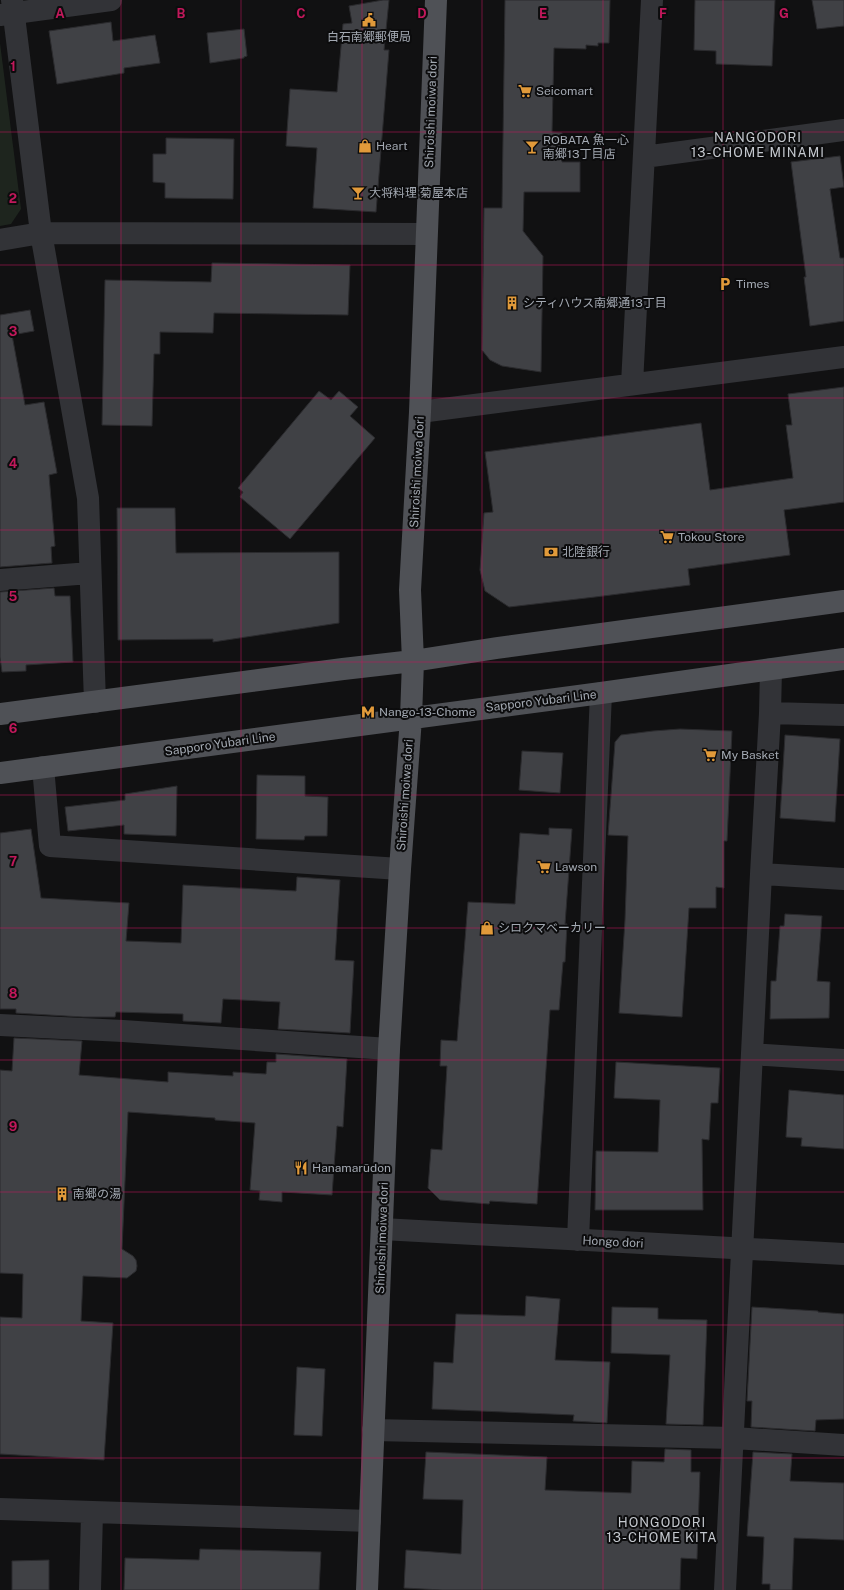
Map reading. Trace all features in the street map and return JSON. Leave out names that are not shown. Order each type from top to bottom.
[{"type":"main road","name":"Shiroishi moiwa dori","points":[[367,1590],[389,1049],[411,718],[413,661],[410,590],[420,412],[436,0]]},
{"type":"main road","points":[[0,714],[413,661],[497,648],[844,601]]},
{"type":"main road","name":"Sapporo Yubari Line","points":[[0,773],[844,659]]},
{"type":"street","points":[[95,702],[88,498],[41,233],[8,9],[111,0]]},
{"type":"street","points":[[632,384],[652,0]]},
{"type":"street","points":[[644,157],[844,130]]},
{"type":"street","points":[[0,240],[41,233],[426,234]]},
{"type":"street","points":[[420,412],[844,356]]},
{"type":"street","points":[[0,580],[90,573]]},
{"type":"street","points":[[725,1590],[734,1438],[771,669]]},
{"type":"street","points":[[578,1240],[601,693]]},
{"type":"street","points":[[770,713],[844,715]]},
{"type":"street","points":[[43,767],[50,846],[400,869]]},
{"type":"street","points":[[761,874],[844,879]]},
{"type":"street","points":[[0,1025],[123,1031],[389,1049]]},
{"type":"street","points":[[752,1054],[844,1060]]},
{"type":"street","name":"Hongo dori","points":[[382,1229],[844,1254]]},
{"type":"street","points":[[373,1430],[734,1438],[844,1445]]},
{"type":"street","points":[[0,1509],[370,1521]]},
{"type":"street","points":[[90,1590],[92,1513]]},
{"type":"shaded area","points":[[0,43],[21,209],[11,224],[0,226]]},
{"type":"building","points":[[389,0],[384,50],[389,50],[376,212],[313,208],[317,148],[286,146],[290,89],[337,92],[343,24],[352,23],[349,6]]},
{"type":"building","points":[[505,0],[610,0],[609,43],[598,43],[598,46],[586,45],[586,49],[554,48],[552,132],[562,133],[562,162],[580,162],[580,192],[524,192],[523,231],[543,256],[541,372],[502,366],[490,360],[482,350],[484,208],[502,208]]},
{"type":"building","points":[[695,0],[775,0],[772,66],[716,64],[716,51],[694,50]]},
{"type":"building","points":[[812,0],[844,0],[844,26],[817,29]]},
{"type":"building","points":[[111,22],[113,41],[155,35],[160,63],[124,68],[124,73],[57,84],[49,31]]},
{"type":"building","points":[[244,29],[247,56],[244,58],[210,63],[207,33]]},
{"type":"building","points":[[166,138],[234,139],[233,199],[165,198],[165,183],[153,182],[153,154],[166,154]]},
{"type":"building","points":[[840,156],[844,187],[830,189],[840,258],[844,258],[844,321],[810,326],[804,277],[806,277],[791,162]]},
{"type":"building","points":[[212,263],[350,265],[348,315],[214,313],[213,333],[160,332],[160,354],[154,354],[152,426],[102,425],[105,280],[211,282]]},
{"type":"building","points":[[30,310],[34,331],[12,335],[25,405],[44,402],[57,473],[49,475],[55,546],[51,547],[52,563],[0,567],[0,315]]},
{"type":"building","points":[[844,387],[844,502],[784,510],[790,555],[688,569],[690,585],[595,597],[509,607],[485,591],[480,570],[484,513],[493,512],[485,452],[701,423],[710,490],[793,478],[786,425],[792,425],[788,394]]},
{"type":"building","points":[[319,391],[331,400],[339,391],[358,407],[350,416],[375,438],[290,539],[240,497],[243,492],[238,488]]},
{"type":"building","points":[[117,508],[175,508],[176,553],[339,552],[339,623],[213,642],[213,639],[118,640]]},
{"type":"building","points":[[54,588],[55,596],[70,596],[73,662],[26,665],[26,671],[2,672],[0,657],[0,592]]},
{"type":"building","points":[[680,729],[732,731],[727,841],[724,841],[724,888],[716,887],[716,908],[689,908],[682,1017],[619,1013],[625,920],[628,836],[608,835],[615,742],[621,735]]},
{"type":"building","points":[[785,735],[840,739],[835,822],[780,818]]},
{"type":"building","points":[[522,751],[563,753],[560,793],[519,790]]},
{"type":"building","points":[[257,775],[305,776],[305,796],[328,797],[327,836],[305,836],[304,840],[256,839]]},
{"type":"building","points":[[177,786],[176,836],[124,834],[124,825],[68,831],[65,807],[125,800],[125,794]]},
{"type":"building","points":[[549,828],[572,829],[565,924],[567,924],[565,962],[563,962],[559,1010],[550,1010],[537,1204],[490,1201],[489,1204],[440,1200],[428,1188],[431,1149],[442,1150],[447,1066],[440,1066],[441,1040],[457,1041],[468,902],[515,904],[520,833],[549,835]]},
{"type":"building","points":[[31,829],[41,898],[129,903],[126,941],[181,943],[183,885],[296,891],[297,877],[340,880],[335,960],[354,961],[350,1033],[278,1029],[280,1002],[223,999],[221,1023],[183,1021],[183,1014],[116,1012],[115,1017],[83,1017],[16,1013],[16,1009],[0,1009],[0,833]]},
{"type":"building","points":[[785,914],[822,916],[817,981],[830,982],[829,1018],[770,1019],[771,981],[776,981],[780,926],[784,926]]},
{"type":"building","points":[[14,1038],[82,1041],[79,1075],[168,1082],[168,1072],[233,1076],[233,1072],[266,1074],[267,1062],[276,1062],[276,1054],[347,1059],[343,1127],[337,1126],[332,1195],[282,1192],[282,1202],[259,1200],[260,1191],[250,1190],[255,1123],[215,1120],[215,1118],[128,1112],[122,1249],[133,1256],[136,1260],[136,1271],[127,1278],[83,1276],[81,1321],[113,1323],[104,1460],[0,1454],[0,1317],[22,1318],[23,1274],[0,1273],[0,1070],[12,1071]]},
{"type":"building","points":[[616,1062],[720,1068],[718,1103],[711,1103],[709,1140],[702,1139],[703,1210],[595,1210],[596,1151],[658,1152],[660,1100],[614,1098]]},
{"type":"building","points":[[789,1090],[844,1095],[844,1149],[801,1146],[802,1138],[786,1137]]},
{"type":"building","points":[[526,1296],[560,1299],[555,1360],[610,1362],[607,1423],[573,1421],[574,1415],[432,1409],[434,1362],[453,1363],[456,1314],[525,1316]]},
{"type":"building","points":[[612,1307],[658,1308],[658,1319],[707,1320],[703,1425],[666,1424],[670,1355],[611,1353]]},
{"type":"building","points":[[752,1307],[844,1314],[844,1419],[816,1420],[815,1431],[751,1427],[752,1401],[747,1401]]},
{"type":"building","points":[[297,1367],[325,1369],[322,1436],[294,1435]]},
{"type":"building","points":[[665,1449],[691,1450],[691,1472],[700,1472],[697,1559],[681,1558],[680,1590],[442,1590],[404,1588],[406,1550],[461,1554],[463,1500],[423,1499],[426,1452],[547,1457],[545,1490],[631,1493],[632,1461],[664,1462]]},
{"type":"building","points":[[753,1452],[792,1454],[790,1481],[844,1483],[844,1540],[794,1538],[792,1590],[770,1590],[770,1584],[762,1584],[764,1537],[747,1536]]},
{"type":"building","points":[[200,1549],[321,1552],[319,1590],[124,1590],[125,1558],[199,1560]]},
{"type":"building","points":[[49,1560],[49,1590],[12,1590],[12,1561]]},
{"type":"place","name":"白石南郷郵便局","points":[[369,20]]},
{"type":"place","name":"Seicomart","points":[[525,91]]},
{"type":"place","name":"Heart","points":[[365,146]]},
{"type":"place","name":"ROBATA 魚一心 南郷13丁目店","points":[[532,147]]},
{"type":"place","name":"大将料理 菊屋本店","points":[[358,193]]},
{"type":"place","name":"Times","points":[[725,284]]},
{"type":"place","name":"シティハウス南郷通13丁目","points":[[512,303]]},
{"type":"place","name":"Tokou Store","points":[[667,537]]},
{"type":"place","name":"北陸銀行","points":[[551,552]]},
{"type":"place","name":"Nango-13-Chome","points":[[368,712]]},
{"type":"place","name":"My Basket","points":[[710,755]]},
{"type":"place","name":"Lawson","points":[[544,867]]},
{"type":"place","name":"シロクマベーカリー","points":[[487,928]]},
{"type":"place","name":"Hanamarūdon","points":[[301,1168]]},
{"type":"place","name":"南郷の湯","points":[[62,1194]]},
{"type":"district","name":"NANGODORI 13-CHOME MINAMI","points":[[758,144]]},
{"type":"district","name":"HONGODORI 13-CHOME KITA","points":[[662,1530]]}]
